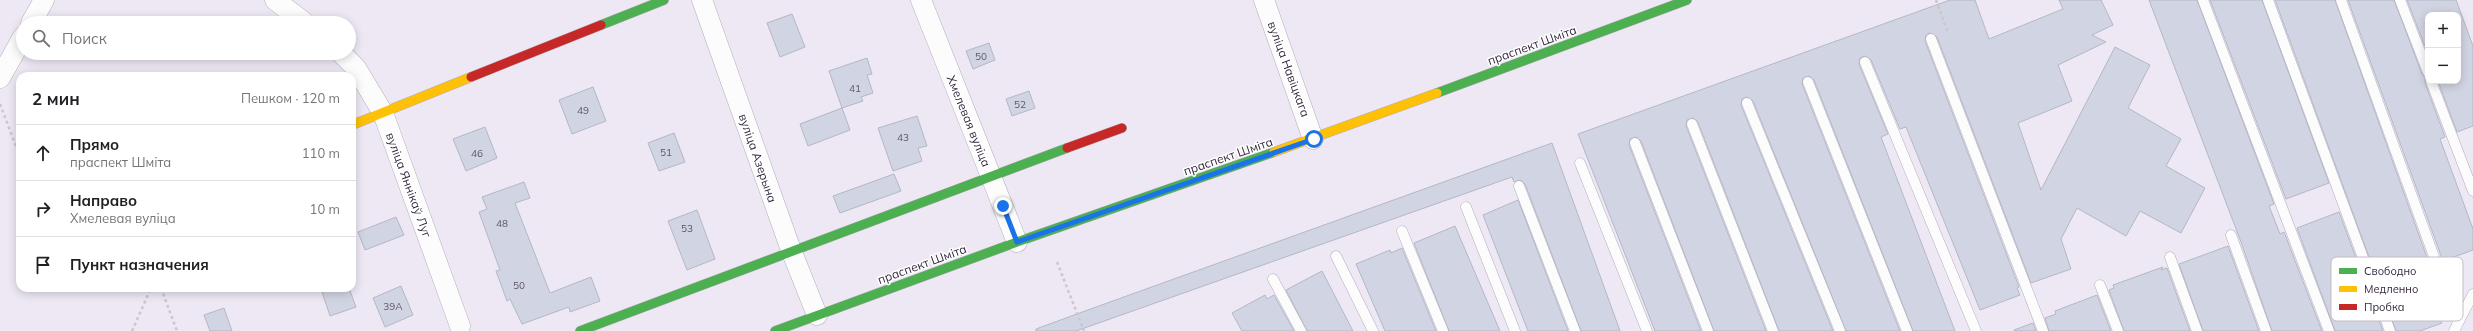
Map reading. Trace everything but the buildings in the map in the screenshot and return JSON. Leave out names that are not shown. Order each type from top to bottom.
[{"type":"main road","points":[[356,123],[664,0]]},
{"type":"main road","name":"праспект Шміта","points":[[775,331],[1017,242],[1314,139],[1687,0]]},
{"type":"main road","points":[[580,331],[791,250],[1122,128]]},
{"type":"street","points":[[35,16],[44,0]]},
{"type":"street","points":[[276,0],[296,16]]},
{"type":"street","name":"вуліца Азерына","points":[[702,0],[791,250],[817,315]]},
{"type":"street","name":"Хмелевая вуліца","points":[[921,0],[1017,242]]},
{"type":"street","name":"вуліца Навіцкага","points":[[1264,0],[1314,139]]},
{"type":"street","points":[[0,78],[16,49]]},
{"type":"street","name":"вуліца Яннікаў Луг","points":[[348,60],[356,68],[383,113],[458,329]]},
{"type":"lane","points":[[2203,0],[2329,331]]},
{"type":"lane","points":[[2268,0],[2363,257]]},
{"type":"lane","points":[[2341,0],[2431,257]]},
{"type":"lane","points":[[2400,0],[2425,64]]},
{"type":"lane","points":[[1931,39],[2043,331]]},
{"type":"lane","points":[[1865,62],[1976,331]]},
{"type":"lane","points":[[1808,82],[1907,331]]},
{"type":"lane","points":[[2432,84],[2473,191]]},
{"type":"lane","points":[[1747,103],[1840,331]]},
{"type":"lane","points":[[1692,124],[1773,331]]},
{"type":"lane","points":[[1635,143],[1708,331]]},
{"type":"lane","points":[[1580,163],[1647,331]]},
{"type":"lane","points":[[1520,186],[1575,331]]},
{"type":"lane","points":[[1466,207],[1515,331]]},
{"type":"lane","points":[[1402,231],[1443,331]]},
{"type":"lane","points":[[2231,235],[2266,331]]},
{"type":"lane","points":[[1336,256],[1372,331]]},
{"type":"lane","points":[[2170,257],[2197,331]]},
{"type":"lane","points":[[1273,280],[1301,331]]},
{"type":"lane","points":[[2100,284],[2118,331]]},
{"type":"lane","points":[[2463,313],[2473,294]]},
{"type":"lane","points":[[2386,321],[2390,331]]},
{"type":"path","points":[[1936,0],[1948,33]]},
{"type":"path","points":[[0,104],[16,146]]},
{"type":"path","points":[[1057,262],[1084,331]]},
{"type":"path","points":[[132,331],[149,292]]},
{"type":"path","points":[[162,292],[177,331]]},
{"type":"traffic: fast","points":[[601,25],[664,0]]},
{"type":"traffic: fast","points":[[1437,93],[1687,0]]},
{"type":"traffic: fast","points":[[580,331],[1067,148]]},
{"type":"traffic: fast","points":[[775,331],[1017,242],[1274,152]]},
{"type":"traffic: slow","points":[[356,123],[471,77]]},
{"type":"traffic: slow","points":[[1274,152],[1437,93]]},
{"type":"traffic: jam","points":[[471,77],[601,25]]},
{"type":"traffic: jam","points":[[1067,148],[1122,128]]},
{"type":"route","points":[[1003,206],[1017,242],[1314,139]]}]
